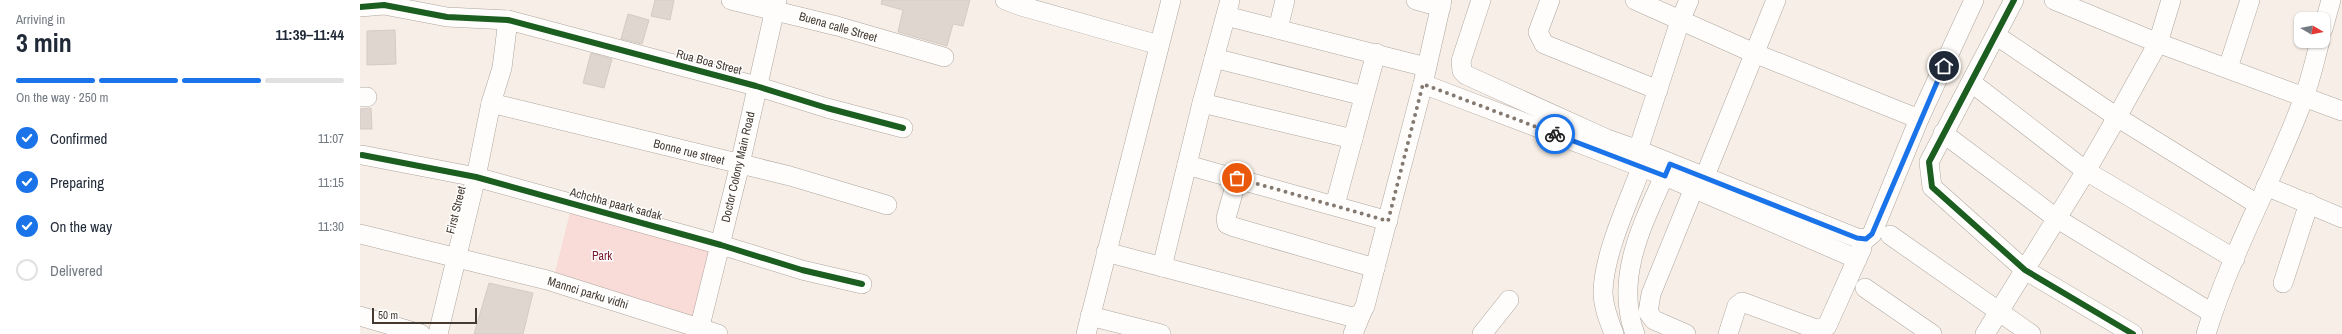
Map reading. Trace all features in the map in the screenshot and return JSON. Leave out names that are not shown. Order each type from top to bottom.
[{"type":"street","name":"Buena calle Street","points":[[731,0],[776,5],[944,57]]},
{"type":"street","points":[[1006,0],[1021,6],[1158,45]]},
{"type":"street","points":[[1161,334],[1088,325],[1158,45],[1171,0]]},
{"type":"street","points":[[1278,29],[1285,0]]},
{"type":"street","points":[[1353,334],[1361,314],[1388,221],[1442,4],[1416,0]]},
{"type":"street","points":[[1481,0],[1461,61],[1462,71],[1466,75],[1607,139],[1667,170],[1857,238],[1866,239]]},
{"type":"street","points":[[1550,0],[1538,32],[1544,44],[1658,90]]},
{"type":"street","points":[[1635,0],[1754,53],[1919,119]]},
{"type":"street","points":[[1614,334],[1603,293],[1606,274],[1642,157],[1658,90],[1680,21],[1689,0]]},
{"type":"street","points":[[1686,334],[1654,320],[1648,312],[1651,294],[1700,182],[1776,0]]},
{"type":"street","points":[[1728,334],[1737,306],[1742,302],[1813,328],[1819,329],[1827,326],[1866,239],[1873,230],[1919,119],[1974,0]]},
{"type":"street","points":[[2014,0],[1998,36],[1929,162],[1932,187],[2025,270],[2133,334]]},
{"type":"street","points":[[2054,0],[2096,8],[2158,43],[2342,111]]},
{"type":"street","points":[[1986,334],[2086,171],[2158,43],[2171,0]]},
{"type":"street","points":[[2228,68],[2250,0]]},
{"type":"street","points":[[2328,12],[2331,0]]},
{"type":"street","name":"Rua Boa Street","points":[[360,7],[385,2],[447,17],[508,20],[756,86],[827,108],[903,128]]},
{"type":"street","name":"Doctor Colony Main Road","points":[[699,332],[740,164],[756,86],[776,5]]},
{"type":"street","points":[[1162,267],[1202,103],[1228,8],[1278,29],[1376,53],[1425,76],[1642,157]]},
{"type":"street","name":"First Street","points":[[438,334],[476,177],[490,103],[504,57],[508,20]]},
{"type":"street","points":[[1998,36],[2117,117],[2257,204]]},
{"type":"street","points":[[2206,334],[2212,313],[2304,96],[2318,48]]},
{"type":"street","points":[[1335,205],[1376,53]]},
{"type":"street","points":[[1214,58],[1364,96]]},
{"type":"street","points":[[1972,83],[2086,171],[2235,259]]},
{"type":"street","name":"Bonne rue street","points":[[490,103],[790,176],[887,205]]},
{"type":"street","points":[[1202,103],[1353,139]]},
{"type":"street","points":[[1943,134],[2056,218],[2212,313]]},
{"type":"street","name":"Achchha paark sadak","points":[[362,155],[476,177],[721,244],[802,270],[862,284]]},
{"type":"street","points":[[1187,165],[1388,221]]},
{"type":"street","points":[[1635,334],[1631,324],[1626,286],[1633,254],[1644,222],[1667,170]]},
{"type":"street","points":[[1237,178],[1226,218],[1227,224],[1234,228],[1375,268]]},
{"type":"street","points":[[1700,182],[1857,259]]},
{"type":"street","points":[[2266,186],[2342,218]]},
{"type":"street","points":[[2283,283],[2309,203]]},
{"type":"street","name":"Mannci parku vidhi","points":[[360,234],[547,280],[699,332],[718,334]]},
{"type":"street","points":[[1890,235],[1998,313],[2031,334]]},
{"type":"street","points":[[1106,252],[1352,316],[1361,314]]},
{"type":"street","points":[[1865,288],[1932,334]]},
{"type":"street","points":[[1482,334],[1509,300]]},
{"type":"street","points":[[360,316],[421,334]]},
{"type":"green space","name":"Park","points":[[571,209],[714,251],[696,320],[553,280]]},
{"type":"building","points":[[655,0],[674,0],[670,20],[651,16]]},
{"type":"building","points":[[882,0],[970,0],[963,26],[953,24],[947,46],[898,32],[903,10],[881,4]]},
{"type":"building","points":[[628,14],[649,20],[642,44],[621,39]]},
{"type":"building","points":[[395,30],[396,64],[367,65],[367,31]]},
{"type":"building","points":[[591,53],[612,59],[604,88],[583,83]]},
{"type":"building","points":[[371,108],[372,129],[360,129],[360,109]]},
{"type":"building","points":[[489,283],[533,293],[523,334],[474,334]]},
{"type":"cycle path","points":[[2014,0],[1929,162],[1932,187],[2025,270],[2133,334]]},
{"type":"cycle path","points":[[360,7],[384,5],[447,17],[508,20],[756,86],[827,108],[903,128]]},
{"type":"cycle path","points":[[362,155],[476,177],[721,245],[802,270],[862,284]]},
{"type":"way so far","points":[[1237,178],[1388,221],[1423,84],[1555,134]]},
{"type":"route","points":[[1555,134],[1665,176],[1670,164],[1705,176],[1857,238],[1866,239],[1872,234],[1919,119],[1944,66]]}]
